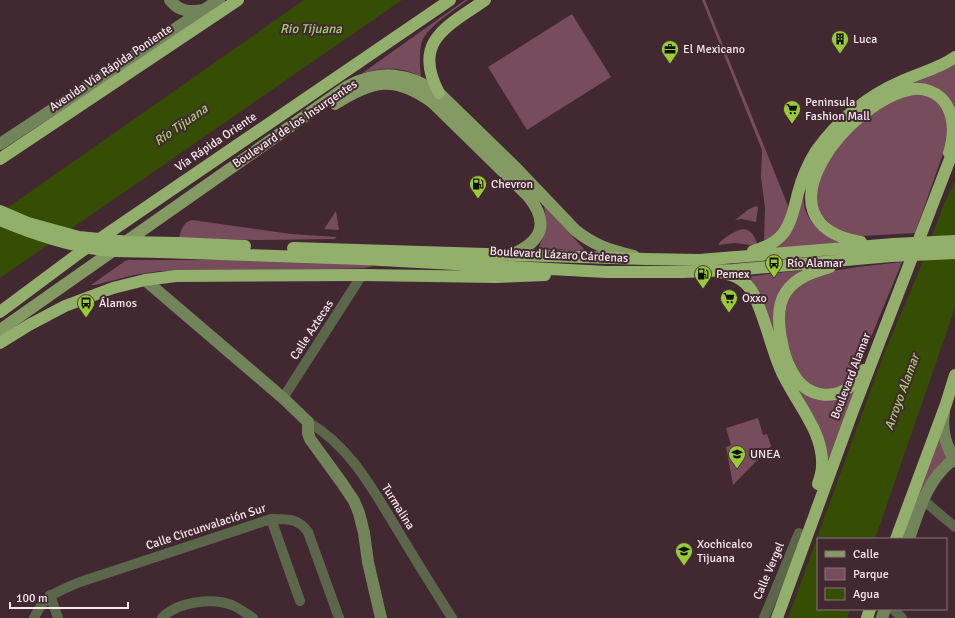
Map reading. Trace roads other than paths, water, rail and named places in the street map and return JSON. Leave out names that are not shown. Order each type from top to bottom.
[{"type":"highway","name":"Avenida Vía Rápida Poniente","points":[[0,159],[238,0]]},
{"type":"highway","name":"Vía Rápida Oriente","points":[[0,312],[82,251],[450,0]]},
{"type":"highway","points":[[438,93],[432,80],[428,64],[429,54],[433,44],[438,36],[450,24],[485,0]]},
{"type":"highway","points":[[699,260],[738,254],[766,247],[778,240],[786,230],[792,217],[803,177],[809,162],[838,124],[868,98],[901,81],[955,57]]},
{"type":"highway","points":[[880,244],[850,240],[834,234],[819,220],[812,204],[812,188],[816,172],[833,145],[851,125],[881,103],[905,91],[922,89],[937,94],[951,109],[954,119],[954,131],[941,185]]},
{"type":"highway","name":"Boulevard Alamar","points":[[777,618],[878,345],[955,146]]},
{"type":"highway","name":"Boulevard Lázaro Cárdenas","points":[[0,211],[28,223],[79,237],[129,242],[405,252],[699,260],[880,244],[955,241]]},
{"type":"highway","name":"Boulevard Lázaro Cárdenas","points":[[0,220],[47,238],[77,246],[104,250],[370,259],[606,272],[690,272],[733,270],[891,256],[955,253]]},
{"type":"highway","points":[[868,258],[805,275],[796,281],[786,291],[782,298],[778,321],[784,349],[791,370],[805,388],[819,394],[834,394],[846,390],[852,385],[865,367],[878,345]]},
{"type":"highway","points":[[0,343],[29,325],[65,306],[112,288],[145,280],[176,276],[362,275],[496,277],[606,272]]},
{"type":"highway","points":[[690,272],[729,274],[741,279],[748,285],[760,310],[786,382],[812,424],[822,456],[822,472],[799,533]]},
{"type":"highway","points":[[896,538],[946,404],[955,375]]},
{"type":"highway","points":[[799,533],[834,462]]},
{"type":"main road","name":"Boulevard de los Insurgentes","points":[[0,330],[348,86],[371,76],[392,75],[408,77],[426,85],[438,93],[515,167],[555,211],[575,230],[586,238],[606,248],[645,259]]},
{"type":"main road","name":"Boulevard de los Insurgentes","points":[[0,339],[350,94],[382,84],[403,86],[415,91],[432,102],[528,196],[536,206],[541,220],[540,230],[535,240],[525,249],[512,254]]},
{"type":"main road","points":[[504,173],[515,167]]},
{"type":"street","name":"Avenida Vía Rápida Poniente","points":[[0,144],[219,0]]},
{"type":"street","points":[[163,37],[171,27],[173,21],[173,4],[194,12],[204,10]]},
{"type":"street","name":"Calle Aztecas","points":[[283,398],[362,275]]},
{"type":"street","points":[[145,280],[283,398],[308,422],[308,433],[310,439],[342,483],[360,513],[368,562],[381,618]]},
{"type":"street","points":[[909,538],[923,500],[938,473],[954,460],[944,435],[943,422],[946,404]]},
{"type":"street","name":"Turmalina","points":[[308,422],[327,434],[348,454],[358,467],[452,618]]},
{"type":"street","points":[[923,500],[955,527]]},
{"type":"street","name":"Calle Circunvalación Sur","points":[[34,618],[44,601],[50,595],[80,582],[271,519],[287,518],[299,522],[308,532],[339,618]]},
{"type":"street","points":[[271,519],[300,601]]},
{"type":"street","name":"Calle Vergel","points":[[764,618],[799,533]]},
{"type":"street","points":[[50,595],[58,618]]},
{"type":"street","points":[[162,618],[184,605],[208,601],[232,605],[253,618]]},
{"type":"street","points":[[894,610],[902,618]]},
{"type":"water","name":"Rio Tijuana","points":[[304,0],[402,0],[0,278],[0,213]]},
{"type":"water","name":"Arroyo Alamar","points":[[955,181],[955,308],[875,538],[817,538],[883,356],[918,273],[944,204]]},
{"type":"water","points":[[817,538],[817,610],[850,610],[847,618],[788,618]]},
{"type":"place","name":"Luca","points":[[840,54]]},
{"type":"place","name":"El Mexicano","points":[[670,64]]},
{"type":"place","name":"Peninsula Fashion Mall","points":[[792,124]]},
{"type":"place","name":"Chevron","points":[[478,199]]},
{"type":"place","name":"Río Alamar","points":[[774,278]]},
{"type":"place","name":"Pemex","points":[[703,289]]},
{"type":"place","name":"Oxxo","points":[[729,313]]},
{"type":"place","name":"Álamos","points":[[86,318]]},
{"type":"place","name":"UNEA","points":[[737,469]]},
{"type":"place","name":"Xochicalco Tijuana","points":[[684,566]]},
{"type":"water label","name":"Río Tijuana","points":[[181,125]]}]
